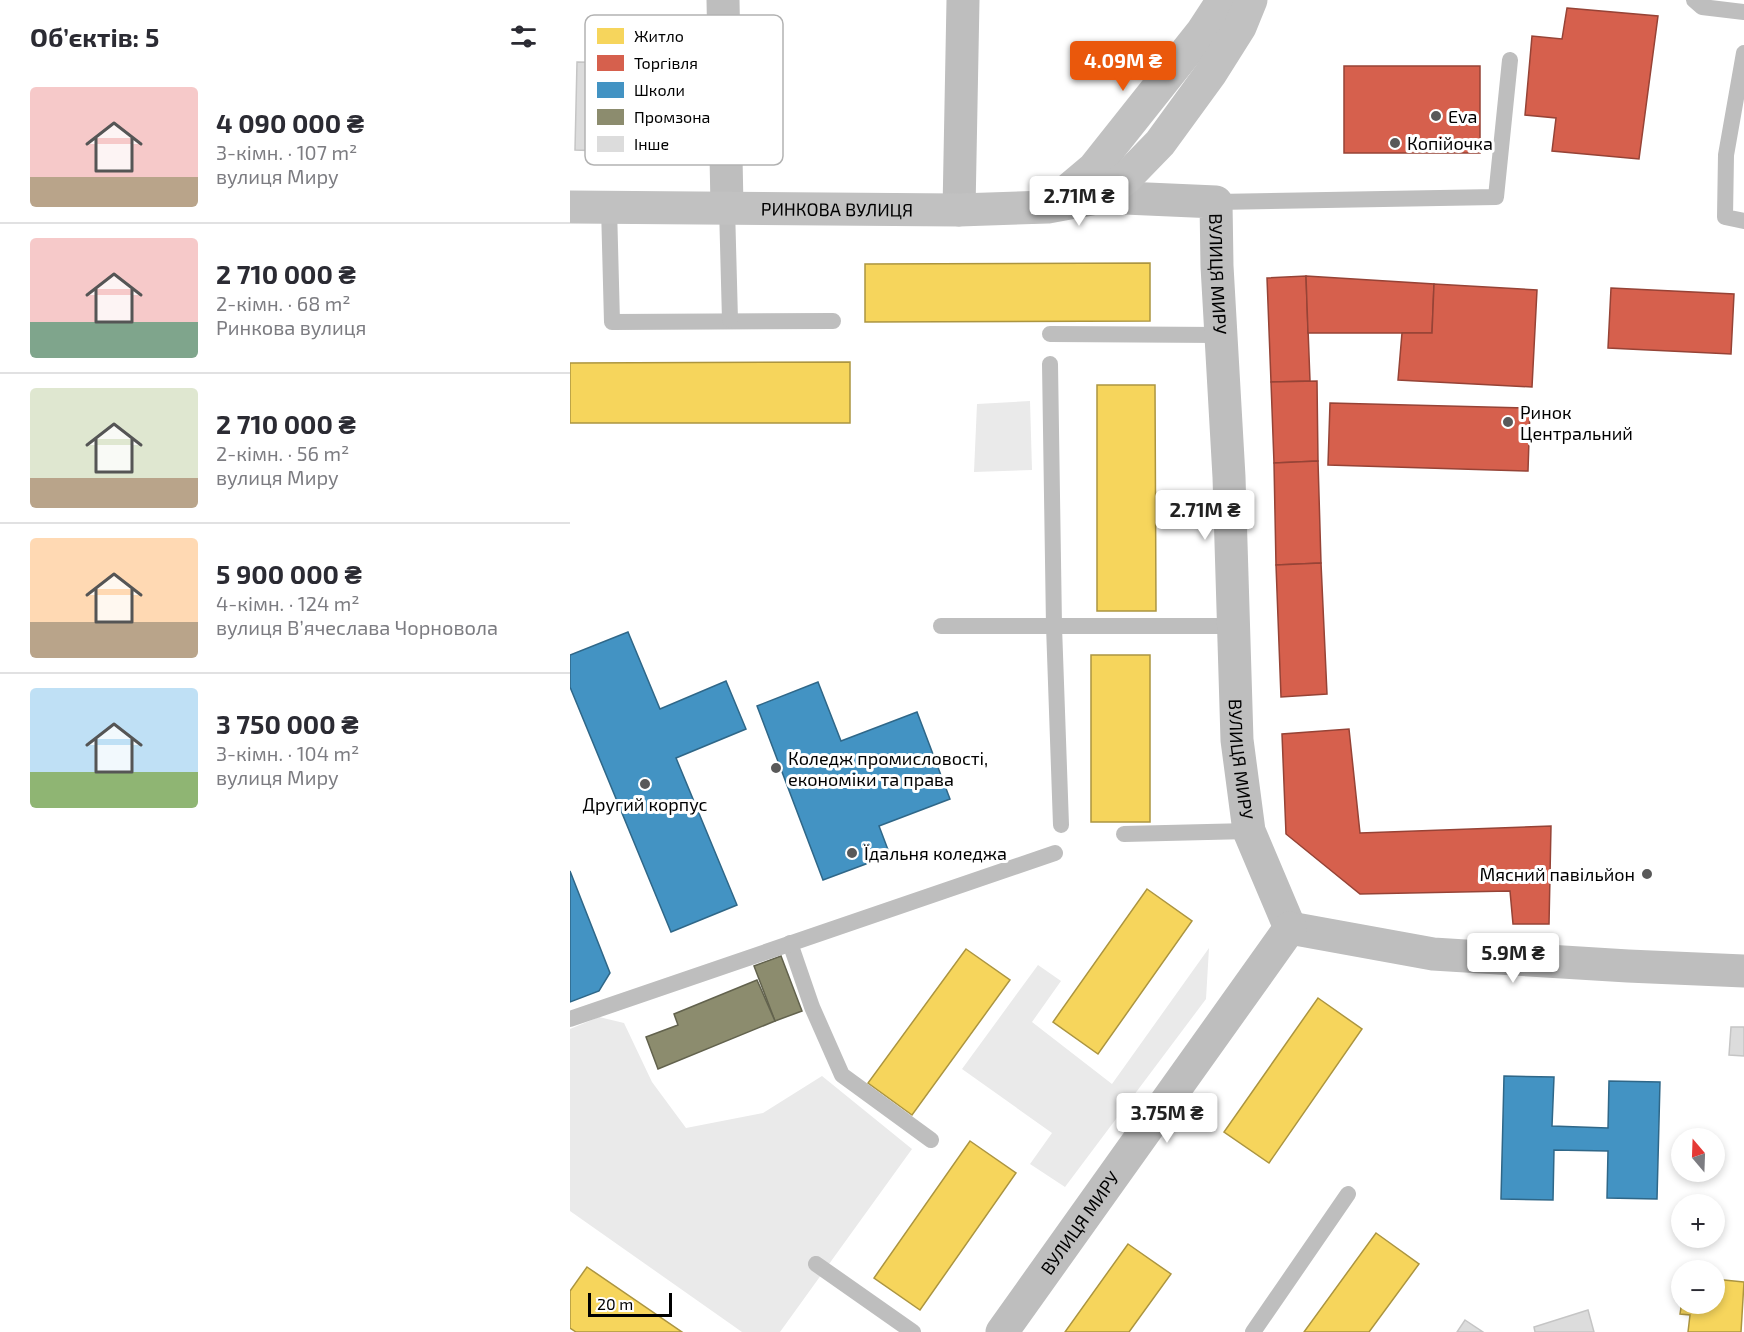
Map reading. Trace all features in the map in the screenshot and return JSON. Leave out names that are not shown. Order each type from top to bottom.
[{"type":"main road","points":[[1048,207],[1094,168],[1195,41],[1223,0]]},
{"type":"main road","points":[[1102,197],[1127,177],[1160,143],[1211,73],[1240,27],[1251,0]]},
{"type":"main road","name":"РИНКОВА ВУЛИЦЯ","points":[[570,207],[959,210],[1048,207],[1102,197]]},
{"type":"street","points":[[723,0],[723,15]]},
{"type":"street","points":[[959,210],[963,0]]},
{"type":"street","points":[[726,165],[727,207]]},
{"type":"street","name":"ВУЛИЦЯ МИРУ","points":[[1002,1332],[1290,928],[1249,831],[1237,740],[1229,477],[1216,202],[1102,197]]},
{"type":"street","points":[[1290,928],[1433,954],[1744,971]]},
{"type":"lane","points":[[1694,0],[1702,7],[1744,12]]},
{"type":"lane","points":[[1744,53],[1726,155],[1725,217],[1744,221]]},
{"type":"lane","points":[[1216,202],[1496,197],[1510,60]]},
{"type":"lane","points":[[609,207],[612,322],[833,321]]},
{"type":"lane","points":[[727,207],[730,321]]},
{"type":"lane","points":[[1050,334],[1221,335]]},
{"type":"lane","points":[[1050,364],[1054,626],[1061,825]]},
{"type":"lane","points":[[941,626],[1232,626]]},
{"type":"lane","points":[[1124,834],[1249,831]]},
{"type":"lane","points":[[570,1019],[1055,853]]},
{"type":"lane","points":[[790,943],[812,1007],[842,1075],[931,1140]]},
{"type":"lane","points":[[1253,1332],[1348,1194]]},
{"type":"lane","points":[[816,1264],[914,1332]]},
{"type":"shaded area","points":[[1030,401],[1032,470],[974,472],[977,404]]},
{"type":"shaded area","points":[[1209,948],[1206,999],[1065,1187],[1030,1164],[1052,1133],[962,1069],[1038,965],[1061,981],[1032,1022],[1112,1084]]},
{"type":"shaded area","points":[[599,1017],[624,1023],[652,1082],[686,1128],[763,1113],[822,1076],[912,1149],[780,1332],[742,1332],[570,1211],[570,1029]]},
{"type":"building: Житло","points":[[1150,263],[1150,321],[865,322],[865,264]]},
{"type":"building: Житло","points":[[850,362],[850,423],[570,423],[570,363]]},
{"type":"building: Житло","points":[[1097,385],[1155,385],[1156,611],[1097,611]]},
{"type":"building: Житло","points":[[1091,655],[1150,655],[1150,822],[1091,822]]},
{"type":"building: Житло","points":[[1147,889],[1192,921],[1098,1054],[1053,1022]]},
{"type":"building: Житло","points":[[966,949],[1010,980],[912,1115],[868,1083]]},
{"type":"building: Житло","points":[[1318,998],[1362,1029],[1269,1163],[1224,1132]]},
{"type":"building: Житло","points":[[970,1141],[1016,1173],[920,1310],[874,1278]]},
{"type":"building: Житло","points":[[1376,1233],[1419,1264],[1369,1332],[1304,1332]]},
{"type":"building: Житло","points":[[1128,1244],[1171,1274],[1129,1332],[1065,1332]]},
{"type":"building: Житло","points":[[587,1267],[682,1332],[576,1332],[570,1328],[570,1291]]},
{"type":"building: Житло","points":[[1725,1280],[1744,1282],[1741,1332],[1688,1332],[1690,1315],[1680,1314],[1725,1314]]},
{"type":"building: Торгівля","points":[[1567,8],[1658,16],[1639,159],[1552,151],[1556,118],[1525,115],[1532,36],[1562,39]]},
{"type":"building: Торгівля","points":[[1344,66],[1480,66],[1480,153],[1344,153]]},
{"type":"building: Торгівля","points":[[1306,276],[1310,381],[1271,382],[1267,278]]},
{"type":"building: Торгівля","points":[[1306,276],[1434,284],[1432,333],[1308,333]]},
{"type":"building: Торгівля","points":[[1434,284],[1537,290],[1532,387],[1398,380],[1402,333],[1432,333]]},
{"type":"building: Торгівля","points":[[1611,288],[1734,294],[1731,354],[1608,348]]},
{"type":"building: Торгівля","points":[[1317,381],[1318,461],[1274,463],[1271,382]]},
{"type":"building: Торгівля","points":[[1330,403],[1530,408],[1528,471],[1328,465]]},
{"type":"building: Торгівля","points":[[1318,461],[1321,563],[1276,565],[1274,463]]},
{"type":"building: Торгівля","points":[[1321,563],[1327,694],[1281,697],[1276,565]]},
{"type":"building: Торгівля","points":[[1349,729],[1360,833],[1551,826],[1549,924],[1513,924],[1510,891],[1360,894],[1286,834],[1282,734]]},
{"type":"building: Школи","name":"Коледж промисловості, економіки та права","points":[[628,632],[660,709],[726,681],[746,729],[676,758],[737,905],[671,932],[570,687],[570,655]]},
{"type":"building: Школи","name":"Коледж промисловості, економіки та права","points":[[818,682],[841,741],[917,712],[950,799],[879,826],[890,855],[823,880],[757,706]]},
{"type":"building: Школи","points":[[570,871],[610,973],[599,991],[570,1002]]},
{"type":"building: Школи","points":[[1504,1076],[1554,1077],[1552,1126],[1608,1128],[1609,1081],[1660,1082],[1657,1199],[1607,1198],[1608,1151],[1554,1150],[1553,1200],[1501,1199]]},
{"type":"building: Промзона","points":[[781,956],[802,1011],[775,1021],[754,966]]},
{"type":"building: Промзона","points":[[757,980],[775,1021],[658,1069],[646,1037],[678,1025],[674,1014]]},
{"type":"building: Інше","points":[[577,62],[585,62],[585,150],[575,150]]},
{"type":"building: Інше","points":[[1731,1027],[1744,1027],[1744,1056],[1729,1055]]},
{"type":"building: Інше","points":[[1588,1310],[1594,1332],[1535,1332],[1534,1327]]},
{"type":"building: Інше","points":[[1465,1320],[1483,1332],[1457,1332]]},
{"type":"place","name":"Eva","points":[[1436,116]]},
{"type":"place","name":"Копійочка","points":[[1395,143]]},
{"type":"place","name":"Ринок Центральний","points":[[1508,422]]},
{"type":"place","name":"Коледж промисловості, економіки та права","points":[[776,768]]},
{"type":"place","name":"Другий корпус","points":[[645,784]]},
{"type":"place","name":"Їдальня коледжа","points":[[852,853]]},
{"type":"place","name":"Мясний павільйон","points":[[1647,874]]}]
